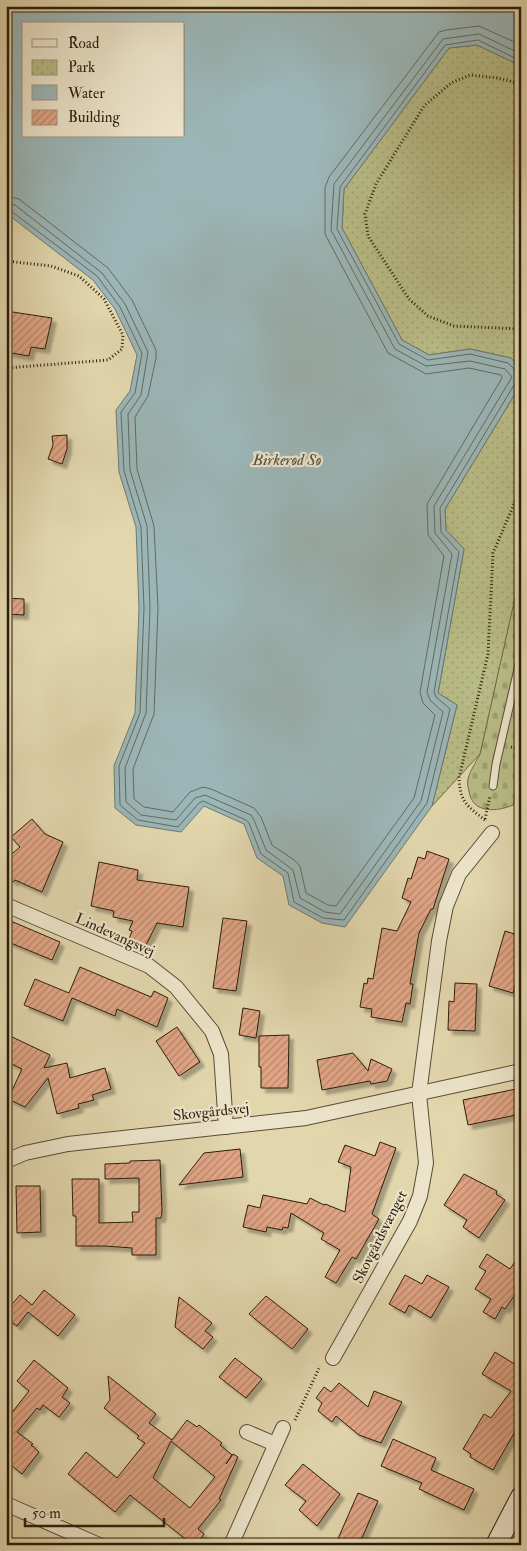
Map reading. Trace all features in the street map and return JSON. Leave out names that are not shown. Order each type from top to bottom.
[{"type":"main road","points":[[496,1545],[521,1497]]},
{"type":"street","points":[[419,1094],[439,941],[446,906],[459,874],[492,834]]},
{"type":"street","name":"Lindevangsvej","points":[[6,905],[149,966],[176,986],[212,1031],[221,1054],[226,1127]]},
{"type":"street","name":"Skovgårdsvej","points":[[6,1162],[25,1154],[68,1144],[306,1118],[521,1071]]},
{"type":"street","name":"Skovgårdsvænget","points":[[333,1358],[410,1221],[420,1196],[426,1163],[419,1094]]},
{"type":"street","points":[[231,1545],[283,1428]]},
{"type":"street","points":[[247,1432],[276,1444]]},
{"type":"street","points":[[6,1504],[99,1545]]},
{"type":"lane","points":[[493,786],[496,764],[521,656]]},
{"type":"path","points":[[521,84],[498,78],[470,75],[451,83],[424,106],[376,184],[365,214],[368,236],[409,299],[428,316],[454,326],[521,329]]},
{"type":"path","points":[[6,261],[51,266],[79,276],[104,299],[123,335],[123,343],[122,349],[108,360],[6,368]]},
{"type":"path","points":[[492,834],[485,820],[468,807],[460,794],[459,778],[488,654],[492,553],[521,488]]},
{"type":"path","points":[[485,820],[493,786]]},
{"type":"path","points":[[283,1428],[293,1426],[320,1365],[333,1358]]},
{"type":"green space","points":[[477,45],[521,66],[521,369],[511,358],[470,349],[429,355],[402,340],[342,228],[344,189],[449,48]]},
{"type":"green space","points":[[521,384],[521,571],[480,754],[432,806],[457,705],[438,693],[464,549],[446,530],[445,509]]},
{"type":"green space","points":[[521,570],[521,771],[513,805],[493,810],[475,804],[471,798],[468,780],[480,754]]},
{"type":"water","name":"Birkerød Sø","points":[[6,6],[521,6],[521,66],[477,45],[449,48],[344,189],[342,228],[402,340],[429,355],[470,349],[511,358],[521,369],[521,384],[445,509],[446,530],[464,549],[438,693],[457,705],[432,806],[345,927],[322,923],[289,905],[283,876],[257,858],[244,824],[204,806],[181,832],[136,825],[115,808],[114,766],[135,713],[139,608],[136,527],[119,472],[116,410],[130,391],[137,355],[115,309],[93,280],[6,213]]},
{"type":"building","points":[[6,311],[52,318],[45,349],[31,347],[29,356],[6,352]]},
{"type":"building","points":[[67,435],[67,449],[62,464],[48,459],[53,445],[52,436]]},
{"type":"building","points":[[6,598],[24,599],[24,615],[6,614]]},
{"type":"building","points":[[32,819],[45,834],[63,842],[42,892],[15,880],[13,882],[6,875],[6,859],[20,847],[11,837]]},
{"type":"building","points":[[427,851],[449,859],[433,909],[431,909],[419,933],[410,984],[413,984],[410,1004],[406,1003],[402,1022],[371,1017],[372,1009],[360,1007],[364,983],[367,984],[368,978],[373,979],[382,928],[397,931],[411,902],[402,898],[408,878],[411,879],[418,857],[425,859]]},
{"type":"building","points":[[99,862],[138,870],[137,880],[189,887],[183,927],[157,923],[144,949],[128,942],[132,931],[129,930],[133,921],[113,917],[114,911],[91,906]]},
{"type":"building","points":[[223,918],[247,921],[236,991],[213,988]]},
{"type":"building","points":[[6,919],[60,942],[52,960],[6,941]]},
{"type":"building","points":[[505,931],[521,936],[521,981],[517,980],[513,993],[489,986]]},
{"type":"building","points":[[80,967],[151,997],[154,991],[168,998],[157,1027],[117,1009],[115,1016],[72,998],[63,1021],[24,1005],[35,979],[69,993]]},
{"type":"building","points":[[455,983],[477,984],[475,1031],[448,1030],[449,1001],[454,1002]]},
{"type":"building","points":[[243,1008],[260,1011],[256,1038],[239,1035]]},
{"type":"building","points":[[177,1027],[200,1062],[179,1076],[156,1041]]},
{"type":"building","points":[[6,1034],[50,1055],[44,1068],[67,1063],[70,1078],[105,1068],[111,1089],[92,1095],[94,1100],[78,1104],[79,1108],[57,1114],[48,1078],[25,1107],[8,1099],[22,1069],[6,1061]]},
{"type":"building","points":[[289,1035],[288,1088],[261,1088],[259,1036]]},
{"type":"building","points":[[353,1053],[368,1071],[371,1059],[392,1069],[387,1081],[371,1084],[370,1081],[322,1090],[317,1060]]},
{"type":"building","points":[[521,1088],[521,1114],[468,1125],[463,1100]]},
{"type":"building","points":[[380,1142],[396,1148],[372,1214],[379,1219],[356,1259],[352,1257],[336,1283],[325,1277],[340,1250],[321,1239],[324,1233],[291,1213],[288,1228],[283,1227],[282,1230],[267,1227],[266,1232],[243,1227],[248,1205],[260,1208],[263,1195],[307,1204],[310,1198],[345,1212],[351,1167],[338,1162],[345,1145],[375,1156]]},
{"type":"building","points":[[240,1149],[243,1177],[179,1185],[204,1153]]},
{"type":"building","points":[[160,1160],[162,1212],[161,1218],[156,1218],[156,1255],[132,1255],[132,1248],[76,1246],[76,1216],[73,1216],[72,1179],[99,1179],[99,1223],[133,1222],[132,1212],[139,1212],[139,1178],[105,1179],[105,1164]]},
{"type":"building","points":[[464,1174],[497,1191],[496,1194],[505,1200],[479,1238],[463,1227],[467,1220],[444,1205]]},
{"type":"building","points":[[16,1186],[40,1186],[41,1232],[17,1233]]},
{"type":"building","points":[[521,1253],[521,1286],[505,1309],[502,1307],[495,1319],[483,1312],[491,1299],[475,1289],[486,1271],[479,1267],[487,1254],[510,1269]]},
{"type":"building","points":[[405,1275],[422,1284],[427,1275],[449,1287],[431,1318],[409,1305],[405,1313],[389,1304]]},
{"type":"building","points":[[44,1290],[75,1315],[58,1336],[28,1312],[17,1326],[6,1318],[6,1311],[20,1295],[32,1305]]},
{"type":"building","points":[[266,1296],[308,1329],[292,1349],[249,1314]]},
{"type":"building","points":[[179,1297],[212,1323],[205,1331],[213,1337],[203,1349],[175,1327]]},
{"type":"building","points":[[495,1352],[521,1368],[521,1421],[493,1470],[470,1457],[471,1454],[463,1449],[484,1414],[491,1418],[511,1391],[482,1374]]},
{"type":"building","points":[[235,1358],[262,1379],[246,1398],[219,1377]]},
{"type":"building","points":[[34,1360],[68,1388],[62,1397],[70,1403],[59,1417],[43,1405],[40,1410],[37,1408],[17,1432],[33,1444],[31,1445],[39,1452],[22,1474],[6,1461],[6,1420],[29,1391],[17,1381]]},
{"type":"building","points":[[108,1376],[156,1414],[149,1423],[172,1440],[187,1420],[197,1427],[199,1425],[222,1443],[220,1445],[232,1455],[226,1464],[233,1454],[238,1457],[219,1499],[221,1500],[198,1529],[204,1534],[196,1545],[193,1545],[130,1495],[115,1512],[68,1474],[86,1452],[117,1478],[145,1443],[104,1408],[110,1400]],"holes":[[[171,1441],[215,1477],[190,1508],[153,1478]]]},
{"type":"building","points":[[339,1383],[368,1407],[374,1391],[402,1402],[381,1443],[359,1435],[336,1416],[332,1422],[318,1411],[322,1403],[316,1398],[324,1387],[331,1392]]},
{"type":"building","points":[[393,1439],[436,1458],[431,1470],[474,1489],[464,1510],[419,1489],[422,1483],[381,1466]]},
{"type":"building","points":[[303,1464],[340,1494],[317,1526],[299,1510],[306,1501],[285,1485]]},
{"type":"building","points":[[358,1493],[378,1501],[359,1545],[345,1545],[337,1541]]}]
